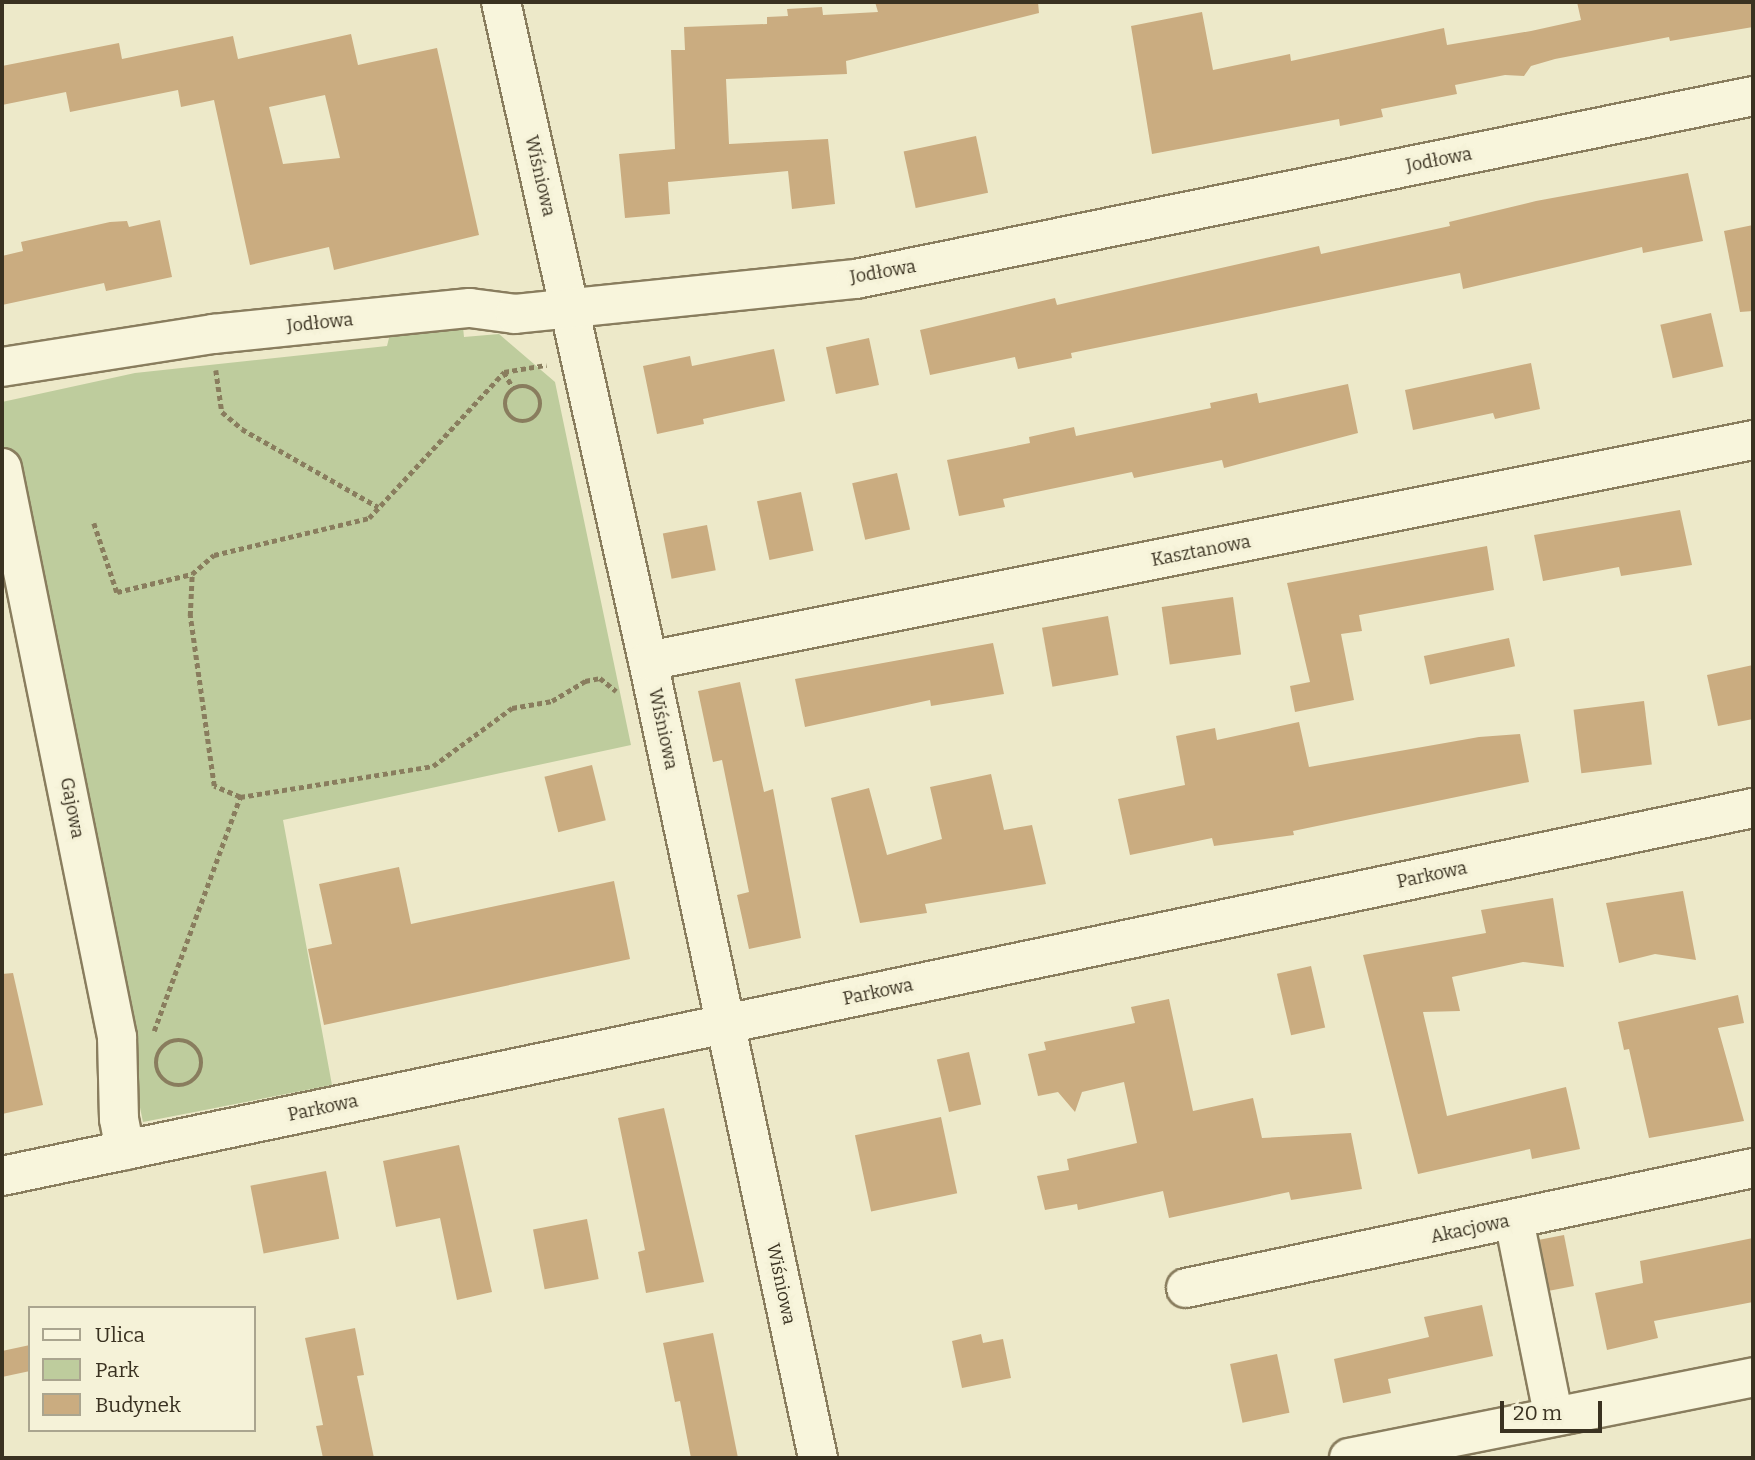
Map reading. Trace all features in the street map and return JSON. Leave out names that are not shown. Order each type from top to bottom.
[{"type":"street","name":"Wiśniowa","points":[[501,2],[648,661],[818,1458]]},
{"type":"street","name":"Jodłowa","points":[[2,367],[213,334],[470,308],[515,314],[856,279],[1753,96]]},
{"type":"street","name":"Kasztanowa","points":[[648,661],[1753,440]]},
{"type":"street","name":"Gajowa","points":[[2,468],[117,1037],[119,1119],[125,1150]]},
{"type":"street","name":"Parkowa","points":[[2,1176],[1753,808]]},
{"type":"street","name":"Akacjowa","points":[[1186,1289],[1753,1168]]},
{"type":"street","points":[[1514,1220],[1553,1414]]},
{"type":"street","points":[[1349,1458],[1553,1414],[1753,1377]]},
{"type":"path","points":[[213,334],[222,412],[242,429],[378,507]]},
{"type":"path","points":[[94,523],[117,592],[192,574],[214,555],[357,524],[378,507],[504,372],[582,359]]},
{"type":"path","points":[[504,372],[514,388]]},
{"type":"path","points":[[514,388],[531,388],[539,396],[541,408],[530,421],[519,422],[509,415],[506,398],[514,388]]},
{"type":"path","points":[[192,574],[190,616],[214,786],[240,797],[433,766],[512,708],[552,701],[585,681],[600,678],[630,703],[656,698]]},
{"type":"path","points":[[152,1038],[240,797]]},
{"type":"path","points":[[185,1041],[197,1049],[201,1071],[191,1082],[177,1086],[163,1079],[156,1066],[164,1046],[185,1041]]},
{"type":"green space","points":[[463,327],[464,337],[499,334],[555,382],[631,745],[283,820],[332,1085],[143,1122],[2,441],[2,402],[135,373],[387,346],[390,334]]},
{"type":"building","points":[[875,2],[1038,2],[1039,13],[846,61],[847,74],[726,79],[729,144],[828,139],[835,204],[792,209],[788,171],[668,182],[670,214],[625,218],[619,154],[675,149],[671,50],[685,50],[684,27],[767,24],[767,17],[788,16],[787,9],[822,7],[823,15],[878,12]]},
{"type":"building","points":[[1577,2],[1753,2],[1753,27],[1670,41],[1669,37],[1555,59],[1531,66],[1524,76],[1505,75],[1455,85],[1457,94],[1381,109],[1383,117],[1340,126],[1339,119],[1152,154],[1131,26],[1202,12],[1213,70],[1290,54],[1291,61],[1444,28],[1447,45],[1531,31],[1581,20]]},
{"type":"building","points":[[351,34],[358,65],[437,48],[479,235],[334,270],[329,247],[250,265],[214,100],[181,107],[178,90],[70,112],[66,92],[2,105],[2,66],[119,43],[122,59],[233,36],[238,59]],"holes":[[[325,95],[340,158],[283,164],[269,107]]]},
{"type":"building","points":[[976,136],[988,193],[916,208],[904,151]]},
{"type":"building","points":[[1688,173],[1703,241],[1643,253],[1642,247],[1463,289],[1460,273],[1071,353],[1072,358],[1018,369],[1015,357],[930,375],[920,330],[1055,298],[1057,305],[1319,246],[1321,254],[1450,226],[1449,222],[1536,201]]},
{"type":"building","points":[[160,220],[172,277],[106,291],[104,283],[2,305],[2,256],[23,251],[21,242],[110,222],[127,221],[129,227]]},
{"type":"building","points":[[1753,225],[1753,311],[1740,312],[1724,231]]},
{"type":"building","points":[[1711,313],[1723,367],[1673,378],[1660,325]]},
{"type":"building","points":[[869,338],[879,385],[836,394],[826,347]]},
{"type":"building","points":[[774,349],[785,401],[703,419],[704,424],[657,434],[643,366],[690,356],[692,366]]},
{"type":"building","points":[[1531,363],[1540,409],[1495,419],[1493,413],[1413,430],[1405,390]]},
{"type":"building","points":[[1348,384],[1358,433],[1224,468],[1222,460],[1134,478],[1132,472],[1003,499],[1005,507],[959,516],[947,460],[1030,443],[1029,437],[1074,427],[1076,436],[1211,408],[1210,403],[1257,393],[1259,403]]},
{"type":"building","points":[[897,473],[910,530],[865,540],[852,483]]},
{"type":"building","points":[[801,492],[813,551],[769,560],[757,501]]},
{"type":"building","points":[[1680,510],[1692,565],[1621,576],[1619,567],[1543,581],[1534,535]]},
{"type":"building","points":[[707,525],[716,570],[672,579],[663,534]]},
{"type":"building","points":[[1487,546],[1494,590],[1359,615],[1362,631],[1341,634],[1354,700],[1295,712],[1290,686],[1310,682],[1287,583]]},
{"type":"building","points":[[1233,597],[1241,654],[1170,664],[1162,607]]},
{"type":"building","points":[[1108,616],[1118,675],[1052,687],[1042,628]]},
{"type":"building","points":[[1509,638],[1515,666],[1430,684],[1424,656]]},
{"type":"building","points":[[993,643],[1004,694],[931,706],[930,700],[805,727],[795,679]]},
{"type":"building","points":[[1753,665],[1753,719],[1718,726],[1707,675]]},
{"type":"building","points":[[740,682],[764,792],[773,789],[801,938],[749,949],[737,895],[749,892],[722,760],[713,762],[698,691]]},
{"type":"building","points":[[1644,701],[1652,765],[1581,773],[1574,710]]},
{"type":"building","points":[[1299,722],[1309,767],[1479,737],[1520,734],[1529,782],[1293,831],[1294,835],[1214,846],[1212,838],[1130,855],[1118,799],[1185,785],[1176,736],[1215,728],[1217,740]]},
{"type":"building","points":[[592,765],[606,820],[558,832],[544,777]]},
{"type":"building","points":[[991,774],[1004,830],[1032,825],[1046,884],[925,904],[927,913],[860,923],[831,798],[869,788],[887,855],[942,839],[930,787]]},
{"type":"building","points":[[399,867],[411,924],[614,881],[630,959],[324,1025],[308,949],[332,944],[319,884]]},
{"type":"building","points":[[1683,891],[1696,960],[1655,954],[1619,963],[1606,903]]},
{"type":"building","points":[[1553,898],[1564,967],[1523,962],[1452,977],[1460,1011],[1423,1012],[1447,1116],[1566,1087],[1580,1149],[1532,1159],[1530,1149],[1418,1174],[1363,955],[1486,933],[1481,910]]},
{"type":"building","points":[[1311,966],[1325,1027],[1291,1035],[1277,974]]},
{"type":"building","points":[[13,973],[43,1105],[2,1114],[2,974]]},
{"type":"building","points":[[1738,995],[1744,1023],[1718,1028],[1744,1121],[1649,1138],[1629,1049],[1624,1050],[1618,1022]]},
{"type":"building","points":[[1169,999],[1193,1111],[1253,1098],[1262,1138],[1351,1133],[1362,1189],[1291,1200],[1289,1192],[1169,1218],[1163,1191],[1078,1210],[1077,1204],[1045,1210],[1037,1176],[1069,1170],[1067,1159],[1137,1143],[1124,1082],[1082,1092],[1075,1112],[1058,1092],[1038,1096],[1028,1054],[1046,1050],[1044,1042],[1135,1023],[1131,1007]]},
{"type":"building","points":[[969,1052],[981,1105],[949,1112],[937,1059]]},
{"type":"building","points":[[664,1108],[704,1282],[646,1293],[638,1252],[645,1250],[618,1118]]},
{"type":"building","points":[[941,1117],[957,1193],[871,1212],[855,1135]]},
{"type":"building","points":[[459,1145],[492,1292],[457,1300],[440,1218],[396,1227],[383,1161]]},
{"type":"building","points":[[326,1171],[339,1239],[264,1253],[250,1186]]},
{"type":"building","points":[[587,1219],[599,1279],[545,1289],[533,1229]]},
{"type":"building","points":[[1564,1235],[1574,1286],[1549,1291],[1539,1240]]},
{"type":"building","points":[[1753,1238],[1753,1302],[1654,1321],[1658,1338],[1607,1350],[1595,1293],[1643,1283],[1640,1261]]},
{"type":"building","points":[[1482,1305],[1493,1356],[1388,1379],[1391,1393],[1343,1403],[1334,1359],[1429,1337],[1424,1317]]},
{"type":"building","points":[[355,1328],[364,1375],[357,1376],[374,1458],[323,1458],[316,1426],[323,1425],[305,1338]]},
{"type":"building","points":[[713,1333],[738,1458],[691,1458],[680,1401],[675,1402],[663,1343]]},
{"type":"building","points":[[981,1334],[983,1343],[1003,1339],[1011,1378],[962,1388],[952,1341]]},
{"type":"building","points":[[28,1345],[28,1371],[2,1377],[2,1351]]},
{"type":"building","points":[[1277,1354],[1289,1413],[1243,1423],[1230,1364]]}]
